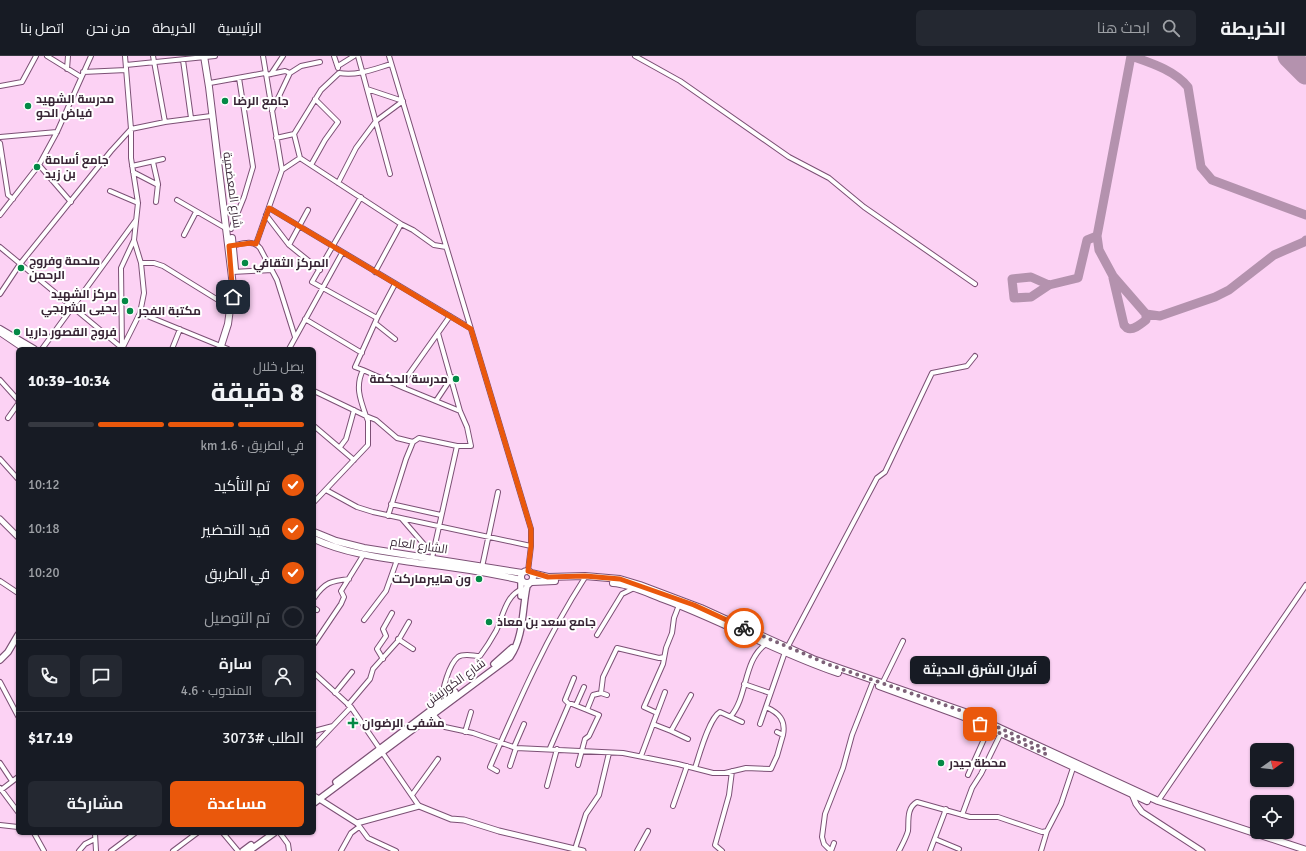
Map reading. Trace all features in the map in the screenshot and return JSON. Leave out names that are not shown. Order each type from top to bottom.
[{"type":"main road","name":"شارع المعضمية","points":[[205,57],[210,84],[213,116]]},
{"type":"main road","name":"شارع المعضمية","points":[[205,57],[234,272],[233,308],[223,347]]},
{"type":"main road","name":"شارع المعضمية","points":[[223,347],[233,297],[234,272]]},
{"type":"main road","points":[[0,331],[22,347]]},
{"type":"main road","points":[[0,331],[30,347]]},
{"type":"main road","name":"الشارع العام","points":[[316,533],[336,541],[364,548],[432,555],[480,568],[521,581],[525,584],[531,582],[584,579],[619,583],[637,588]]},
{"type":"main road","name":"الشارع العام","points":[[316,540],[333,547],[396,560],[527,572],[548,577],[585,576],[620,579],[637,588]]},
{"type":"main road","points":[[521,581],[527,572],[533,578],[531,582]]},
{"type":"main road","name":"شارع الكورنيش","points":[[380,751],[442,701],[496,662],[512,648],[516,636],[522,589],[521,581]]},
{"type":"main road","name":"شارع الكورنيش","points":[[317,798],[504,661],[514,651],[519,636],[527,586],[531,582]]},
{"type":"main road","points":[[637,588],[786,650],[872,684],[882,685]]},
{"type":"main road","points":[[637,588],[694,605],[752,635],[766,644],[830,665],[973,718],[1133,792],[1306,850]]},
{"type":"main road","points":[[0,660],[8,652],[16,638]]},
{"type":"main road","points":[[973,718],[989,728],[1046,752],[1073,768],[1192,817],[1299,851]]},
{"type":"main road","points":[[243,851],[265,835]]},
{"type":"main road","points":[[249,851],[271,835]]},
{"type":"street","points":[[0,86],[22,82],[36,56]]},
{"type":"street","points":[[47,56],[80,77]]},
{"type":"street","points":[[67,69],[68,56]]},
{"type":"street","points":[[0,215],[39,165],[57,132],[80,77],[91,56]]},
{"type":"street","points":[[122,347],[121,268],[134,240],[138,218],[138,203],[132,166],[132,129],[125,56]]},
{"type":"street","points":[[153,56],[164,122]]},
{"type":"street","points":[[83,72],[126,68],[154,63],[215,56]]},
{"type":"street","points":[[256,244],[282,170],[263,56]]},
{"type":"street","points":[[271,74],[283,56]]},
{"type":"street","points":[[334,56],[339,73]]},
{"type":"street","points":[[338,66],[354,56]]},
{"type":"street","points":[[358,56],[390,174]]},
{"type":"street","points":[[389,56],[531,529],[531,546],[527,572]]},
{"type":"street","points":[[635,56],[680,82],[789,157],[830,178],[864,206],[975,284]]},
{"type":"street","points":[[183,60],[191,118]]},
{"type":"street","points":[[272,111],[290,73],[301,66],[320,62]]},
{"type":"street","points":[[392,64],[362,73],[339,73],[321,90],[294,134],[300,158],[434,245],[446,247]]},
{"type":"street","points":[[210,84],[285,71],[290,73]]},
{"type":"street","points":[[177,200],[196,212],[229,229],[244,197],[253,167],[239,78]]},
{"type":"street","points":[[367,89],[403,101]]},
{"type":"street","points":[[311,165],[325,140],[338,122],[315,99]]},
{"type":"street","points":[[338,183],[356,148],[376,122],[403,101]]},
{"type":"street","points":[[0,294],[20,264],[111,151],[132,129],[164,122],[213,116]]},
{"type":"street","points":[[0,137],[57,132]]},
{"type":"street","points":[[276,138],[294,134]]},
{"type":"street","points":[[0,143],[8,195],[13,199]]},
{"type":"street","points":[[282,170],[300,158]]},
{"type":"street","points":[[132,166],[163,159]]},
{"type":"street","points":[[153,162],[158,185],[156,202]]},
{"type":"street","points":[[39,165],[71,202]]},
{"type":"street","points":[[133,172],[158,185]]},
{"type":"street","points":[[110,191],[138,203]]},
{"type":"street","points":[[361,197],[312,282],[377,318]]},
{"type":"street","points":[[269,208],[471,329]]},
{"type":"street","points":[[289,245],[308,210]]},
{"type":"street","points":[[184,235],[196,212]]},
{"type":"street","points":[[266,215],[289,245],[320,270]]},
{"type":"street","points":[[44,347],[138,218]]},
{"type":"street","points":[[375,272],[401,224]]},
{"type":"street","points":[[123,347],[140,313],[144,293],[141,263],[134,240]]},
{"type":"street","points":[[231,246],[251,243],[256,244]]},
{"type":"street","points":[[256,244],[272,270],[282,292],[295,337]]},
{"type":"street","points":[[0,247],[121,347]]},
{"type":"street","points":[[290,347],[342,253]]},
{"type":"street","points":[[141,263],[154,263],[162,266],[230,308]]},
{"type":"street","points":[[234,272],[272,270]]},
{"type":"street","points":[[395,284],[377,318],[355,367],[460,411]]},
{"type":"street","points":[[140,313],[221,347]]},
{"type":"street","points":[[404,388],[404,381],[450,316]]},
{"type":"street","points":[[305,319],[362,353]]},
{"type":"street","points":[[375,323],[395,339]]},
{"type":"street","points":[[173,347],[180,329]]},
{"type":"street","points":[[388,516],[413,442],[419,438],[457,446],[471,446],[467,428],[460,411],[452,377],[438,333]]},
{"type":"street","points":[[760,724],[786,650],[877,478],[885,472],[932,373],[966,366],[974,356]]},
{"type":"street","points":[[316,498],[326,490],[368,445],[368,421],[358,388],[359,379],[364,370]]},
{"type":"street","points":[[436,401],[452,377]]},
{"type":"street","points":[[0,380],[16,398]]},
{"type":"street","points":[[316,392],[376,420],[397,438],[413,442]]},
{"type":"street","points":[[8,418],[16,407]]},
{"type":"street","points":[[340,448],[346,439],[354,410]]},
{"type":"street","points":[[316,428],[354,460]]},
{"type":"street","points":[[432,555],[457,446]]},
{"type":"street","points":[[0,459],[16,477]]},
{"type":"street","points":[[326,490],[357,507],[388,516],[531,546]]},
{"type":"street","points":[[480,568],[489,536],[498,492]]},
{"type":"street","points":[[392,504],[441,515]]},
{"type":"street","points":[[402,518],[432,555]]},
{"type":"street","points":[[0,519],[16,535]]},
{"type":"street","points":[[316,641],[341,604],[344,596],[341,591],[364,554]]},
{"type":"street","points":[[364,620],[386,591],[396,560]]},
{"type":"street","points":[[316,595],[322,587],[331,581],[349,578]]},
{"type":"street","points":[[497,771],[490,767],[500,744],[547,641],[584,579]]},
{"type":"street","points":[[0,581],[16,592]]},
{"type":"street","points":[[1158,801],[1306,585]]},
{"type":"street","points":[[597,635],[622,594],[637,588]]},
{"type":"street","points":[[442,701],[442,693],[448,673],[458,658],[466,655],[480,656],[496,631],[506,604],[518,591],[522,589]]},
{"type":"street","points":[[657,713],[644,707],[661,669],[679,605]]},
{"type":"street","points":[[383,659],[377,648],[386,636],[382,629],[392,613]]},
{"type":"street","points":[[316,744],[333,726],[370,679],[373,669],[383,659],[409,622]]},
{"type":"street","points":[[398,639],[413,649]]},
{"type":"street","points":[[882,685],[903,641]]},
{"type":"street","points":[[731,716],[752,662],[766,644]]},
{"type":"street","points":[[601,693],[603,677],[617,648],[659,658],[664,657]]},
{"type":"street","points":[[335,693],[352,672]]},
{"type":"street","points":[[316,675],[349,706],[419,806],[428,811],[451,818],[464,820],[565,849],[582,851]]},
{"type":"street","points":[[574,678],[565,700],[569,704],[576,705],[599,715],[589,736],[585,740],[578,765]]},
{"type":"street","points":[[0,682],[16,712]]},
{"type":"street","points":[[744,684],[770,693]]},
{"type":"street","points":[[834,843],[831,851],[824,844],[822,837],[825,814],[843,768],[852,735],[872,684]]},
{"type":"street","points":[[576,705],[584,687]]},
{"type":"street","points":[[641,756],[665,692]]},
{"type":"street","points":[[587,710],[593,695],[601,693],[608,695]]},
{"type":"street","points":[[671,731],[691,695]]},
{"type":"street","points":[[550,748],[569,704]]},
{"type":"street","points":[[432,713],[445,727],[500,744],[515,747],[582,750],[641,756],[713,773],[746,768],[770,769],[774,765],[783,735],[784,723],[774,710],[766,707]]},
{"type":"street","points":[[465,732],[471,712]]},
{"type":"street","points":[[695,768],[708,732],[717,714],[720,712],[742,722]]},
{"type":"street","points":[[510,766],[515,747],[524,724]]},
{"type":"street","points":[[653,724],[688,739]]},
{"type":"street","points":[[316,730],[333,726]]},
{"type":"street","points":[[968,775],[989,728]]},
{"type":"street","points":[[777,732],[783,735]]},
{"type":"street","points":[[962,815],[972,788],[981,774],[1001,733]]},
{"type":"street","points":[[547,786],[557,749]]},
{"type":"street","points":[[575,849],[586,814],[600,796],[609,753]]},
{"type":"street","points":[[412,795],[438,758]]},
{"type":"street","points":[[0,763],[12,781]]},
{"type":"street","points":[[673,806],[687,766]]},
{"type":"street","points":[[1041,851],[1047,831],[1062,804],[1073,768]]},
{"type":"street","points":[[722,851],[715,845],[729,795],[732,771]]},
{"type":"street","points":[[16,778],[1,789],[16,809]]},
{"type":"street","points":[[1133,792],[1136,804],[1142,812],[1202,851]]},
{"type":"street","points":[[317,798],[358,825],[368,838],[396,851]]},
{"type":"street","points":[[898,851],[907,833],[907,819],[914,804],[917,802],[978,818],[998,817],[1042,832],[1047,831]]},
{"type":"street","points":[[341,851],[348,838],[358,825],[419,806]]},
{"type":"street","points":[[930,851],[946,810]]},
{"type":"street","points":[[0,825],[16,827]]},
{"type":"street","points":[[637,851],[648,831]]},
{"type":"street","points":[[35,835],[44,851]]},
{"type":"street","points":[[95,835],[96,851]]},
{"type":"street","points":[[111,851],[132,835]]},
{"type":"street","points":[[173,851],[194,835]]},
{"type":"street","points":[[225,835],[238,851]]},
{"type":"street","points":[[281,835],[288,844],[289,851]]},
{"type":"street","points":[[79,851],[85,844],[95,839]]},
{"type":"street","points":[[935,839],[959,849]]},
{"type":"taxiway","points":[[1131,56],[1097,236],[1099,250],[1113,276],[1146,314],[1160,316],[1215,297],[1229,290],[1274,255],[1306,240]]},
{"type":"taxiway","points":[[1131,56],[1154,64],[1169,72],[1188,87],[1201,167],[1212,180],[1306,215]]},
{"type":"taxiway","points":[[1049,285],[1078,278],[1087,240],[1097,236]]},
{"type":"taxiway","points":[[1031,277],[1049,285],[1031,297],[1014,298],[1012,279],[1031,277]]},
{"type":"taxiway","points":[[1113,278],[1124,325],[1129,329],[1137,327],[1146,320],[1146,314]]},
{"type":"runway","points":[[1289,56],[1306,73]]},
{"type":"way so far","points":[[744,628],[787,648],[830,665],[965,712],[1047,750],[1045,754],[980,724]]},
{"type":"place","name":"جامع الرضا","points":[[225,101]]},
{"type":"place","name":"مدرسة الشهيد فياض الحو","points":[[28,106]]},
{"type":"place","name":"جامع أسامة بن زيد","points":[[37,167]]},
{"type":"place","name":"المركز الثقافي","points":[[245,263]]},
{"type":"place","name":"ملحمة وفروج الرحمن","points":[[21,268]]},
{"type":"place","name":"مركز الشهيد يحيى الشربجي","points":[[125,301]]},
{"type":"place","name":"مكتبة الفجر","points":[[130,311]]},
{"type":"place","name":"فروج القصور داريا","points":[[17,332]]},
{"type":"place","name":"مدرسة الحكمة","points":[[456,379]]},
{"type":"place","name":"ون هايبرماركت","points":[[479,579]]},
{"type":"place","name":"جامع سعد بن معاذ","points":[[489,622]]},
{"type":"place","name":"مشفى الرضوان","points":[[353,723]]},
{"type":"place","name":"أفران الشرق الحديثة","points":[[980,724]]},
{"type":"place","name":"محطة حيدر","points":[[941,763]]},
{"type":"route","points":[[233,297],[229,246],[251,243],[256,244],[269,208],[471,329],[531,529],[531,546],[528,571],[548,577],[585,576],[620,579],[694,605],[744,628]]}]
